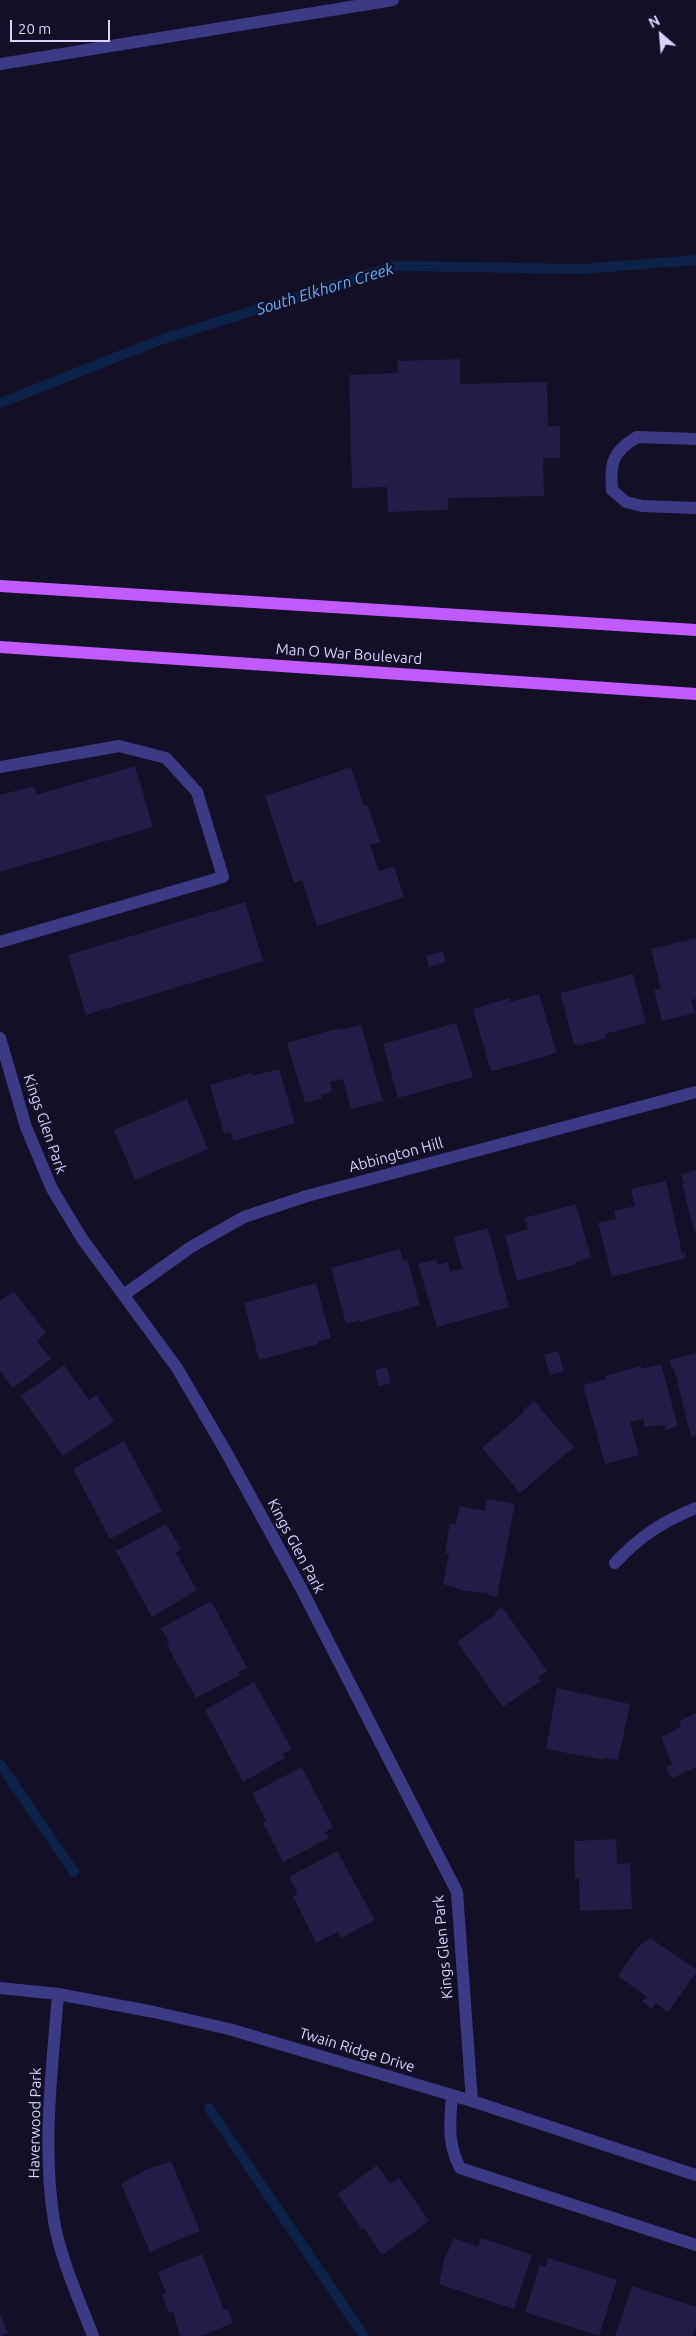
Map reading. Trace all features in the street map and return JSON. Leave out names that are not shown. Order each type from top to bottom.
[{"type":"main road","points":[[0,586],[696,630]]},
{"type":"main road","name":"Man O War Boulevard","points":[[0,648],[696,694]]},
{"type":"street","points":[[0,64],[393,0]]},
{"type":"street","points":[[696,439],[637,437],[616,453],[611,468],[612,490],[626,502],[642,506],[696,508]]},
{"type":"street","points":[[0,767],[119,746],[166,758],[197,792],[223,877],[0,942]]},
{"type":"street","name":"Kings Glen Park","points":[[0,1038],[26,1127],[52,1189],[83,1240],[177,1368],[225,1450],[301,1588],[457,1892],[472,2101]]},
{"type":"street","name":"Abbington Hill","points":[[124,1294],[191,1247],[244,1217],[308,1196],[696,1092]]},
{"type":"street","points":[[615,1563],[635,1541],[680,1514],[696,1508]]},
{"type":"street","name":"Twain Ridge Drive","points":[[0,1988],[58,1994],[154,2012],[229,2029],[472,2101],[696,2175]]},
{"type":"street","name":"Haverwood Park","points":[[58,1994],[49,2104],[48,2166],[54,2223],[74,2288],[94,2336]]},
{"type":"street","points":[[452,2096],[449,2138],[453,2155],[460,2168],[696,2245]]},
{"type":"building","points":[[460,359],[460,384],[547,382],[548,426],[560,426],[560,458],[543,458],[544,496],[448,498],[448,510],[388,512],[387,487],[352,488],[349,375],[398,373],[397,361]]},
{"type":"building","points":[[135,766],[153,827],[0,872],[0,795],[34,786],[36,795]]},
{"type":"building","points":[[351,767],[364,806],[368,805],[380,842],[370,845],[379,871],[394,866],[404,897],[317,926],[302,880],[294,883],[265,796]]},
{"type":"building","points":[[245,902],[263,961],[86,1015],[68,955]]},
{"type":"building","points":[[696,938],[696,999],[691,1000],[695,1013],[662,1021],[654,990],[661,989],[651,949]]},
{"type":"building","points":[[443,951],[446,962],[429,967],[426,956]]},
{"type":"building","points":[[633,974],[646,1023],[605,1034],[607,1038],[577,1046],[574,1044],[560,993]]},
{"type":"building","points":[[539,994],[557,1053],[493,1071],[490,1069],[473,1009],[509,998],[510,1002]]},
{"type":"building","points":[[456,1023],[473,1077],[398,1098],[383,1044]]},
{"type":"building","points":[[361,1025],[383,1101],[351,1109],[343,1079],[330,1082],[332,1092],[321,1095],[323,1098],[305,1103],[287,1043],[339,1028],[340,1030]]},
{"type":"building","points":[[279,1069],[295,1123],[233,1141],[231,1132],[224,1134],[210,1085],[251,1073],[252,1076]]},
{"type":"building","points":[[187,1099],[208,1149],[135,1180],[114,1130]]},
{"type":"building","points":[[696,1170],[696,1231],[694,1231],[681,1174]]},
{"type":"building","points":[[666,1181],[682,1253],[685,1252],[686,1258],[612,1277],[598,1223],[616,1219],[614,1211],[635,1206],[631,1189]]},
{"type":"building","points":[[576,1204],[591,1258],[517,1281],[505,1236],[528,1229],[524,1218]]},
{"type":"building","points":[[488,1228],[509,1307],[437,1327],[418,1264],[436,1259],[438,1265],[448,1262],[450,1272],[462,1269],[454,1237]]},
{"type":"building","points":[[400,1249],[403,1260],[407,1259],[420,1305],[360,1322],[360,1320],[346,1324],[331,1268]]},
{"type":"building","points":[[316,1283],[331,1338],[317,1342],[318,1344],[259,1360],[244,1303]]},
{"type":"building","points":[[14,1291],[46,1333],[37,1341],[51,1359],[13,1388],[0,1371],[0,1301]]},
{"type":"building","points":[[558,1351],[564,1371],[550,1375],[544,1355]]},
{"type":"building","points":[[696,1353],[696,1435],[691,1437],[674,1368],[672,1369],[670,1360]]},
{"type":"building","points":[[661,1364],[678,1426],[666,1430],[665,1425],[645,1427],[643,1419],[630,1422],[639,1455],[605,1464],[583,1385],[606,1379],[605,1376],[641,1366],[642,1369]]},
{"type":"building","points":[[64,1365],[89,1400],[96,1395],[114,1421],[63,1456],[21,1396]]},
{"type":"building","points":[[387,1367],[391,1383],[379,1386],[375,1370]]},
{"type":"building","points":[[534,1401],[574,1447],[520,1493],[482,1448]]},
{"type":"building","points":[[124,1441],[162,1511],[110,1539],[73,1469]]},
{"type":"building","points":[[487,1499],[515,1504],[497,1597],[488,1595],[489,1593],[465,1591],[443,1584],[449,1554],[445,1553],[450,1523],[456,1524],[460,1506],[485,1511]]},
{"type":"building","points":[[166,1524],[181,1549],[176,1553],[197,1590],[152,1617],[116,1551]]},
{"type":"building","points":[[211,1601],[247,1668],[238,1672],[240,1675],[196,1698],[167,1645],[170,1644],[161,1628]]},
{"type":"building","points":[[502,1607],[547,1671],[538,1677],[541,1681],[503,1707],[457,1642],[496,1614],[495,1612]]},
{"type":"building","points":[[254,1682],[292,1749],[283,1754],[285,1758],[243,1782],[205,1710]]},
{"type":"building","points":[[557,1688],[630,1704],[618,1760],[605,1758],[604,1760],[546,1749]]},
{"type":"building","points":[[696,1713],[696,1767],[673,1778],[666,1767],[672,1764],[661,1737],[681,1727],[679,1721]]},
{"type":"building","points":[[302,1767],[333,1828],[325,1832],[329,1838],[283,1862],[263,1823],[266,1821],[252,1793]]},
{"type":"building","points":[[616,1839],[617,1864],[630,1863],[632,1909],[580,1911],[579,1878],[575,1879],[574,1841]]},
{"type":"building","points":[[337,1851],[375,1920],[341,1938],[338,1932],[316,1943],[293,1896],[298,1894],[289,1877]]},
{"type":"building","points":[[650,1938],[696,1969],[696,1973],[668,2012],[656,2003],[651,2009],[642,2001],[647,1997],[618,1976],[637,1948]]},
{"type":"building","points":[[171,2161],[200,2231],[150,2252],[121,2184],[145,2170]]},
{"type":"building","points":[[377,2165],[390,2184],[399,2178],[429,2221],[382,2255],[364,2228],[362,2230],[338,2194]]},
{"type":"building","points":[[454,2238],[478,2247],[481,2238],[532,2255],[514,2309],[439,2284],[444,2260]]},
{"type":"building","points":[[202,2254],[224,2310],[228,2309],[233,2323],[201,2336],[180,2336],[173,2311],[169,2313],[162,2295],[166,2293],[158,2272]]},
{"type":"building","points":[[548,2258],[617,2280],[599,2336],[525,2312],[540,2265],[546,2267]]},
{"type":"building","points":[[632,2286],[696,2307],[696,2326],[693,2336],[615,2336]]},
{"type":"building","points":[[0,2313],[8,2333],[1,2336],[0,2336]]},
{"type":"waterway","name":"South Elkhorn Creek","points":[[0,403],[160,340],[395,266],[583,269],[696,260]]},
{"type":"waterway","points":[[0,1764],[74,1872]]},
{"type":"waterway","points":[[209,2108],[364,2336]]}]
